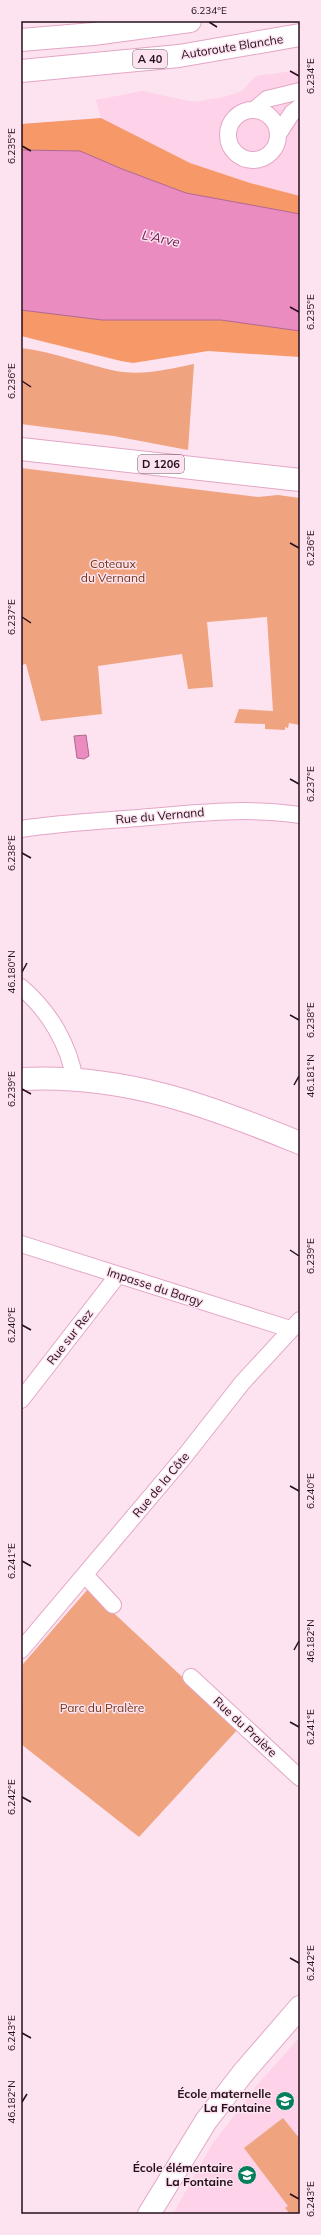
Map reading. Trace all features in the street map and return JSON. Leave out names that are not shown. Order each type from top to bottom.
[{"type":"main road","points":[[21,40],[93,34],[190,21]]},
{"type":"main road","name":"Autoroute Blanche","points":[[21,71],[120,63],[232,48],[300,35]]},
{"type":"main road","points":[[232,48],[300,39]]},
{"type":"main road","name":"D 1206","points":[[21,449],[300,480]]},
{"type":"main road","points":[[21,1079],[125,1085],[168,1095],[229,1113],[300,1143]]},
{"type":"main road","points":[[149,2214],[206,2121],[242,2073],[300,2007]]},
{"type":"street","points":[[300,91],[267,99],[254,110],[240,114],[229,127],[229,143],[238,155],[252,160],[266,157],[277,144],[279,133],[292,113],[300,107]]},
{"type":"street","points":[[254,110],[271,116],[279,133]]},
{"type":"street","name":"Rue du Vernand","points":[[21,829],[59,824],[216,811],[273,811],[300,815]]},
{"type":"street","points":[[21,987],[44,1011],[55,1028],[70,1057],[75,1081]]},
{"type":"street","name":"Impasse du Bargy","points":[[21,1244],[118,1275],[295,1324]]},
{"type":"street","name":"Rue sur Rez","points":[[21,1400],[118,1275]]},
{"type":"street","name":"Rue de la Côte","points":[[21,1650],[184,1457],[242,1383],[295,1324]]},
{"type":"street","points":[[84,1575],[113,1605]]},
{"type":"street","name":"Rue du Pralère","points":[[191,1677],[300,1778]]},
{"type":"shaded area","points":[[300,70],[300,196],[250,183],[190,163],[101,118],[96,100],[142,91],[194,102],[224,97],[242,91],[256,76]]},
{"type":"shaded area","points":[[101,118],[190,163],[250,183],[300,196],[300,214],[186,193],[122,169],[80,151],[21,150],[21,124]]},
{"type":"shaded area","points":[[21,310],[102,320],[221,320],[300,331],[300,357],[208,351],[133,363],[121,361],[21,336]]},
{"type":"shaded area","name":"École élémentaire La Fontaine","points":[[300,2037],[300,2214],[173,2214],[211,2146],[258,2084]]},
{"type":"green space","points":[[21,348],[45,352],[116,371],[136,373],[194,364],[188,450],[114,436],[21,424]]},
{"type":"green space","name":"Coteaux du Vernand","points":[[21,468],[258,497],[278,495],[300,498],[300,725],[289,723],[288,728],[285,727],[285,730],[265,729],[265,724],[234,723],[239,709],[273,711],[267,617],[207,622],[213,687],[188,689],[182,654],[98,666],[102,714],[41,721],[26,664],[21,665]]},
{"type":"green space","name":"Parc du Pralère","points":[[88,1589],[238,1729],[139,1837],[21,1744],[23,1664]]},
{"type":"green space","points":[[283,2118],[300,2139],[300,2214],[290,2214],[285,2208],[288,2206],[244,2148]]},
{"type":"water","name":"L'Arve","points":[[21,150],[80,151],[122,169],[186,193],[300,214],[300,331],[221,320],[102,320],[21,310]]},
{"type":"water","points":[[86,735],[89,756],[84,759],[77,758],[74,736]]},
{"type":"place","name":"École maternelle La Fontaine","points":[[285,2101]]},
{"type":"place","name":"École élémentaire La Fontaine","points":[[247,2175]]}]
